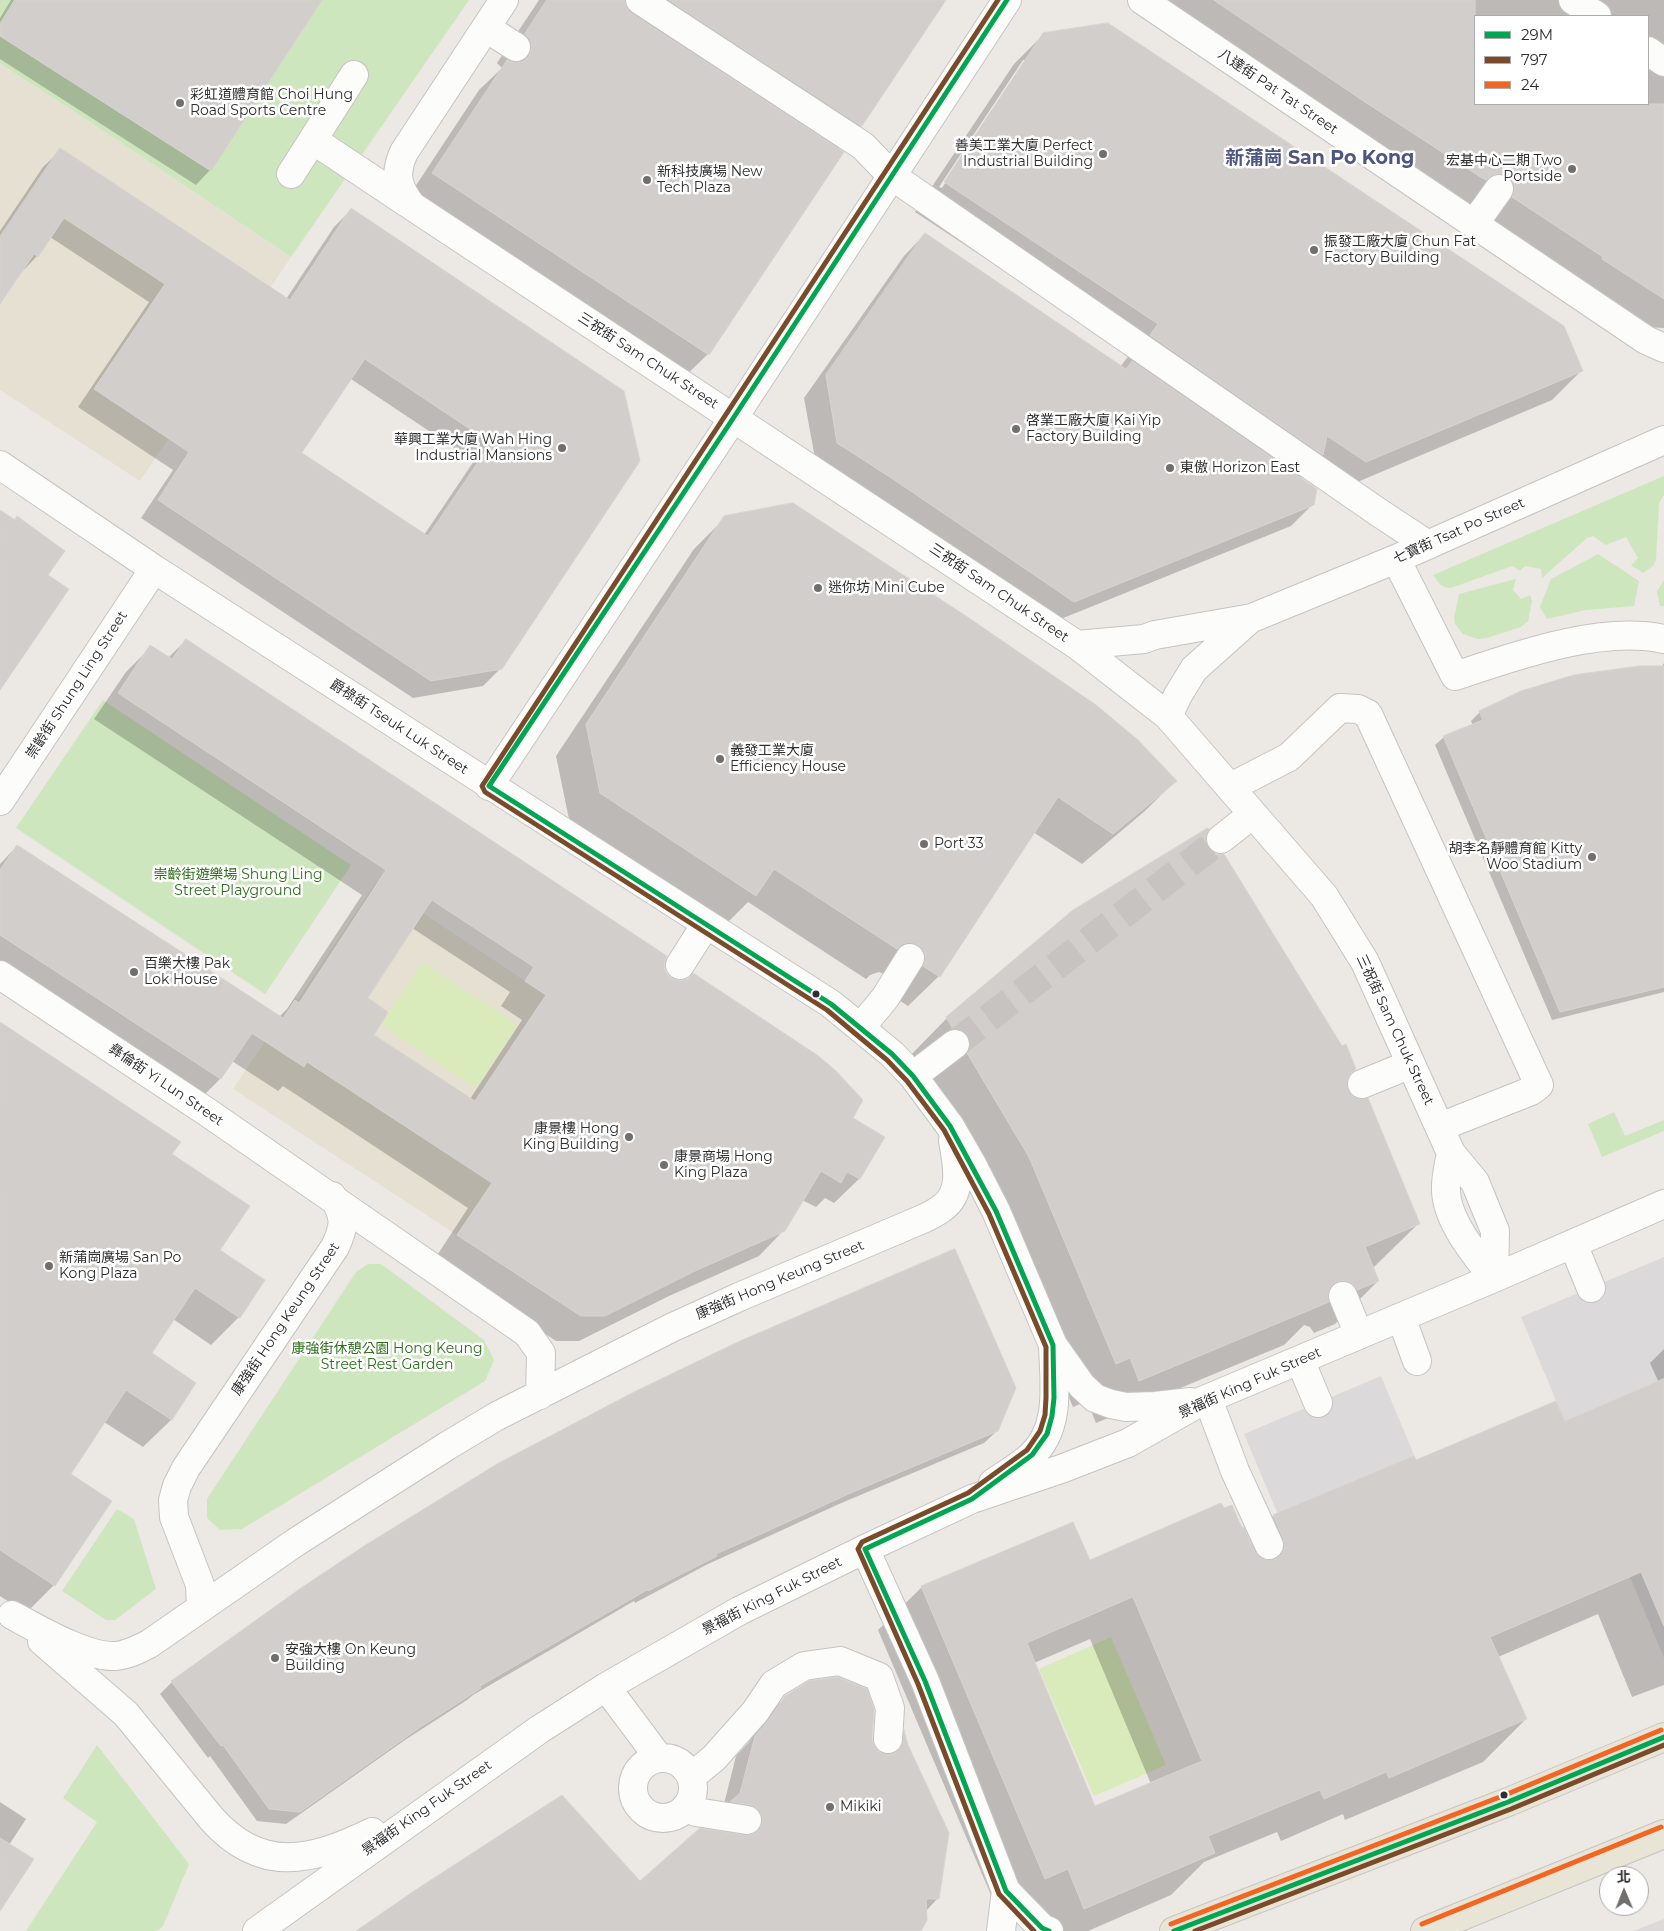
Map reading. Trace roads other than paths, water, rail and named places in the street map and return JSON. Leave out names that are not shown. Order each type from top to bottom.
[{"type":"main road","points":[[1174,1931],[1508,1802],[1664,1737]]},
{"type":"main road","points":[[1425,1931],[1664,1834]]},
{"type":"main road","points":[[1200,1931],[1226,1911]]},
{"type":"street","points":[[504,0],[486,28],[516,47]]},
{"type":"street","points":[[640,0],[862,146],[892,176],[1428,545]]},
{"type":"street","points":[[490,786],[1007,0]]},
{"type":"street","name":"八達街 Pat Tat Street","points":[[1142,0],[1646,340],[1664,348]]},
{"type":"street","points":[[1573,0],[1596,15]]},
{"type":"street","name":"三祝街 Sam Chuk Street","points":[[486,28],[398,164],[398,178],[402,193],[412,206],[1077,645],[1168,716],[1324,896],[1360,954],[1412,1064],[1451,1153],[1475,1182],[1495,1231],[1494,1278]]},
{"type":"street","points":[[1649,52],[1664,62]]},
{"type":"street","points":[[291,174],[354,76]]},
{"type":"street","points":[[313,140],[412,206]]},
{"type":"street","points":[[1474,224],[1499,189]]},
{"type":"street","name":"七寶街 Tsat Po Street","points":[[1077,645],[1144,639],[1155,635],[1252,618],[1396,559],[1642,452],[1664,440]]},
{"type":"street","name":"爵祿街 Tseuk Luk Street","points":[[0,465],[154,569],[831,1004],[861,1027],[892,1054],[913,1076],[950,1126],[974,1166],[996,1211],[1053,1345],[1082,1386],[1095,1398],[1126,1407],[1156,1406],[1205,1400]]},
{"type":"street","points":[[1396,559],[1455,676],[1503,660],[1552,647],[1602,637],[1647,635],[1664,639]]},
{"type":"street","name":"崇齡街 Shung Ling Street","points":[[3,791],[154,569]]},
{"type":"street","name":"七寶街 Tsat Po Street","points":[[1168,716],[1194,669],[1252,618]]},
{"type":"street","points":[[1231,787],[1290,757],[1340,708],[1358,709],[1368,714],[1539,1085],[1531,1091],[1440,1127]]},
{"type":"street","points":[[1221,839],[1253,814]]},
{"type":"street","points":[[680,965],[706,924]]},
{"type":"street","points":[[861,1027],[885,998],[910,958]]},
{"type":"street","name":"彝倫街 Yi Lun Street","points":[[0,975],[332,1196]]},
{"type":"street","points":[[913,1076],[954,1044]]},
{"type":"street","points":[[1362,1084],[1412,1064]]},
{"type":"street","name":"康強街 Hong Keung Street","points":[[6,1612],[63,1642],[100,1654],[116,1656],[133,1652],[149,1644],[296,1542],[446,1446],[497,1416],[671,1328],[925,1218],[944,1207],[954,1193],[959,1170],[950,1126]]},
{"type":"street","points":[[332,1196],[527,1333],[541,1353],[540,1395]]},
{"type":"street","name":"康強街 Hong Keung Street","points":[[201,1608],[200,1585],[174,1517],[173,1500],[177,1486],[186,1468],[335,1247],[340,1236],[343,1216],[332,1196]]},
{"type":"street","name":"景福街 King Fuk Street","points":[[257,1931],[540,1729],[606,1687],[739,1611],[972,1499],[1061,1469],[1128,1443],[1205,1400],[1401,1318],[1664,1204]]},
{"type":"street","points":[[1573,1244],[1591,1288]]},
{"type":"street","points":[[1343,1296],[1359,1335]]},
{"type":"street","points":[[1401,1318],[1417,1361]]},
{"type":"street","name":"爵祿街 Tseuk Luk Street","points":[[972,1499],[1032,1455],[1047,1434],[1054,1398],[1053,1345]]},
{"type":"street","points":[[1300,1360],[1318,1403]]},
{"type":"street","points":[[1205,1400],[1269,1545]]},
{"type":"street","points":[[865,1549],[925,1681],[1006,1891],[1042,1928],[1049,1931]]},
{"type":"street","points":[[6,1612],[126,1714],[223,1832],[239,1844],[256,1852],[275,1856],[320,1854],[344,1846],[439,1800]]},
{"type":"street","points":[[691,1777],[714,1758],[755,1712],[774,1684],[804,1666],[840,1661],[879,1677],[890,1708],[888,1739]]},
{"type":"street","points":[[606,1687],[659,1758]]},
{"type":"street","points":[[669,1758],[679,1762],[686,1768],[691,1777],[692,1796],[687,1806],[671,1817],[661,1818],[647,1813],[637,1803],[633,1793],[636,1774],[650,1760],[669,1758]]},
{"type":"street","points":[[687,1806],[696,1812],[747,1820]]},
{"type":"street","points":[[1001,1931],[1006,1891]]},
{"type":"tunnel","points":[[955,1044],[1221,839]]},
{"type":"place","name":"彩虹道體育館 Choi Hung Road Sports Centre","points":[[180,103]]},
{"type":"place","name":"善美工業大廈 Perfect Industrial Building","points":[[1103,154]]},
{"type":"place","name":"宏基中心二期 Two Portside","points":[[1572,169]]},
{"type":"place","name":"新科技廣場 New Tech Plaza","points":[[647,180]]},
{"type":"place","name":"振發工廠大廈 Chun Fat Factory Building","points":[[1314,250]]},
{"type":"place","name":"啓業工廠大廈 Kai Yip Factory Building","points":[[1016,429]]},
{"type":"place","name":"華興工業大廈 Wah Hing Industrial Mansions","points":[[562,448]]},
{"type":"place","name":"東傲 Horizon East","points":[[1170,468]]},
{"type":"place","name":"迷你坊 Mini Cube","points":[[818,588]]},
{"type":"place","name":"義發工業大廈 Efficiency House","points":[[720,759]]},
{"type":"place","name":"Port 33","points":[[924,844]]},
{"type":"place","name":"胡李名靜體育館 Kitty Woo Stadium","points":[[1592,857]]},
{"type":"place","name":"百樂大樓 Pak Lok House","points":[[134,972]]},
{"type":"place","name":"康景樓 Hong King Building","points":[[629,1137]]},
{"type":"place","name":"康景商場 Hong King Plaza","points":[[664,1165]]},
{"type":"place","name":"新蒲崗廣場 San Po Kong Plaza","points":[[49,1266]]},
{"type":"place","name":"安強大樓 On Keung Building","points":[[275,1658]]},
{"type":"place","name":"Mikiki","points":[[830,1807]]},
{"type":"district","name":"新蒲崗 San Po Kong","points":[[1320,158]]},
{"type":"park label","name":"崇齡街遊樂場 Shung Ling Street Playground","points":[[238,884]]},
{"type":"park label","name":"康強街休憩公園 Hong Keung Street Rest Garden","points":[[387,1358]]}]
